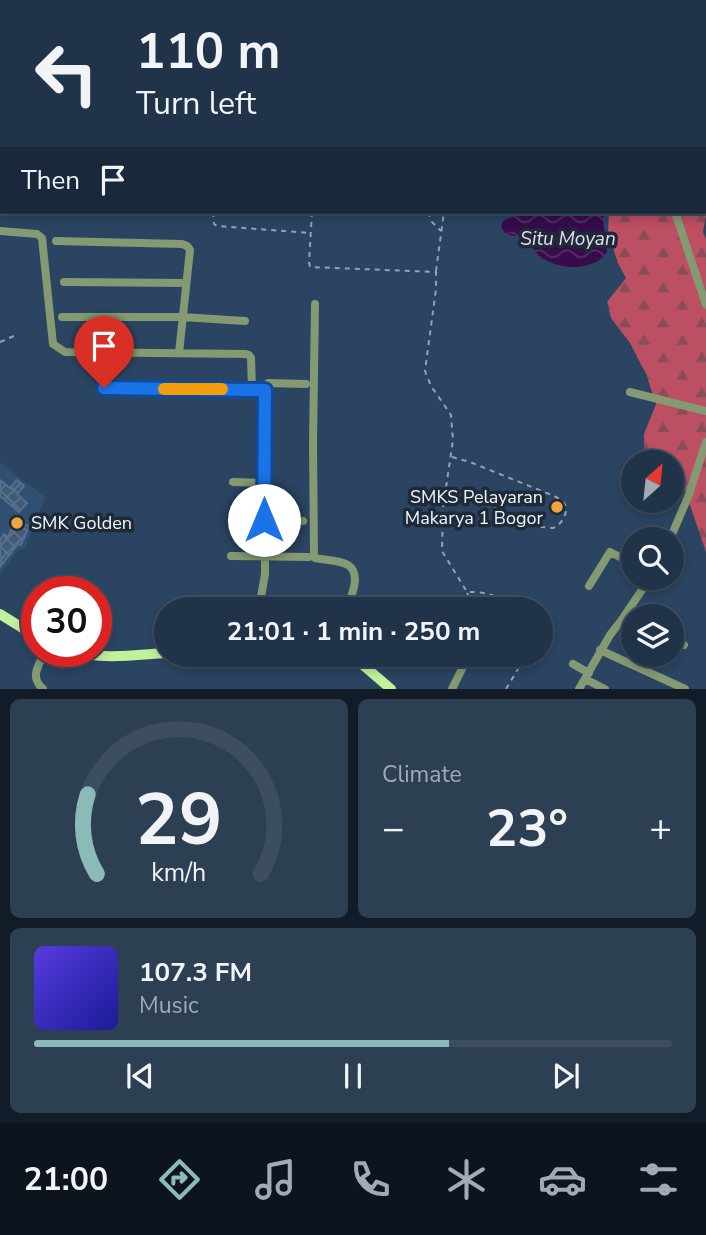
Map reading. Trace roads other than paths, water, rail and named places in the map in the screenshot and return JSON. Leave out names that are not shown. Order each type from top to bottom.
[{"type":"main road","points":[[0,614],[21,627]]},
{"type":"main road","points":[[112,657],[154,654]]},
{"type":"main road","points":[[365,667],[391,689]]},
{"type":"street","points":[[676,214],[706,305]]},
{"type":"street","points":[[0,231],[37,234],[42,238],[53,344],[65,352],[249,355],[252,389]]},
{"type":"street","points":[[56,241],[187,246],[190,250],[179,353]]},
{"type":"street","points":[[64,282],[185,283]]},
{"type":"street","points":[[315,304],[314,555],[315,558],[344,562],[351,566],[354,586],[351,597]]},
{"type":"street","points":[[62,317],[181,317],[245,321]]},
{"type":"street","points":[[101,354],[104,388],[265,390]]},
{"type":"street","points":[[261,597],[265,574],[266,384],[306,384]]},
{"type":"street","points":[[630,392],[706,411]]},
{"type":"street","points":[[675,527],[706,442]]},
{"type":"street","points":[[233,482],[264,483]]},
{"type":"street","points":[[233,520],[303,521]]},
{"type":"street","points":[[589,586],[610,552],[621,558]]},
{"type":"street","points":[[231,556],[309,557]]},
{"type":"street","points":[[579,689],[600,650],[621,621]]},
{"type":"street","points":[[600,650],[685,689]]},
{"type":"street","points":[[573,664],[605,689]]},
{"type":"street","points":[[39,667],[35,676],[43,689]]},
{"type":"street","points":[[452,689],[463,667]]},
{"type":"water","name":"Situ Moyan","points":[[602,214],[607,252],[594,263],[585,266],[567,267],[550,262],[539,256],[526,240],[508,235],[503,230],[503,221],[517,215]]},
{"type":"place","name":"SMKS Pelayaran Makarya 1 Bogor","points":[[557,507]]},
{"type":"place","name":"SMK Golden","points":[[17,523]]}]
